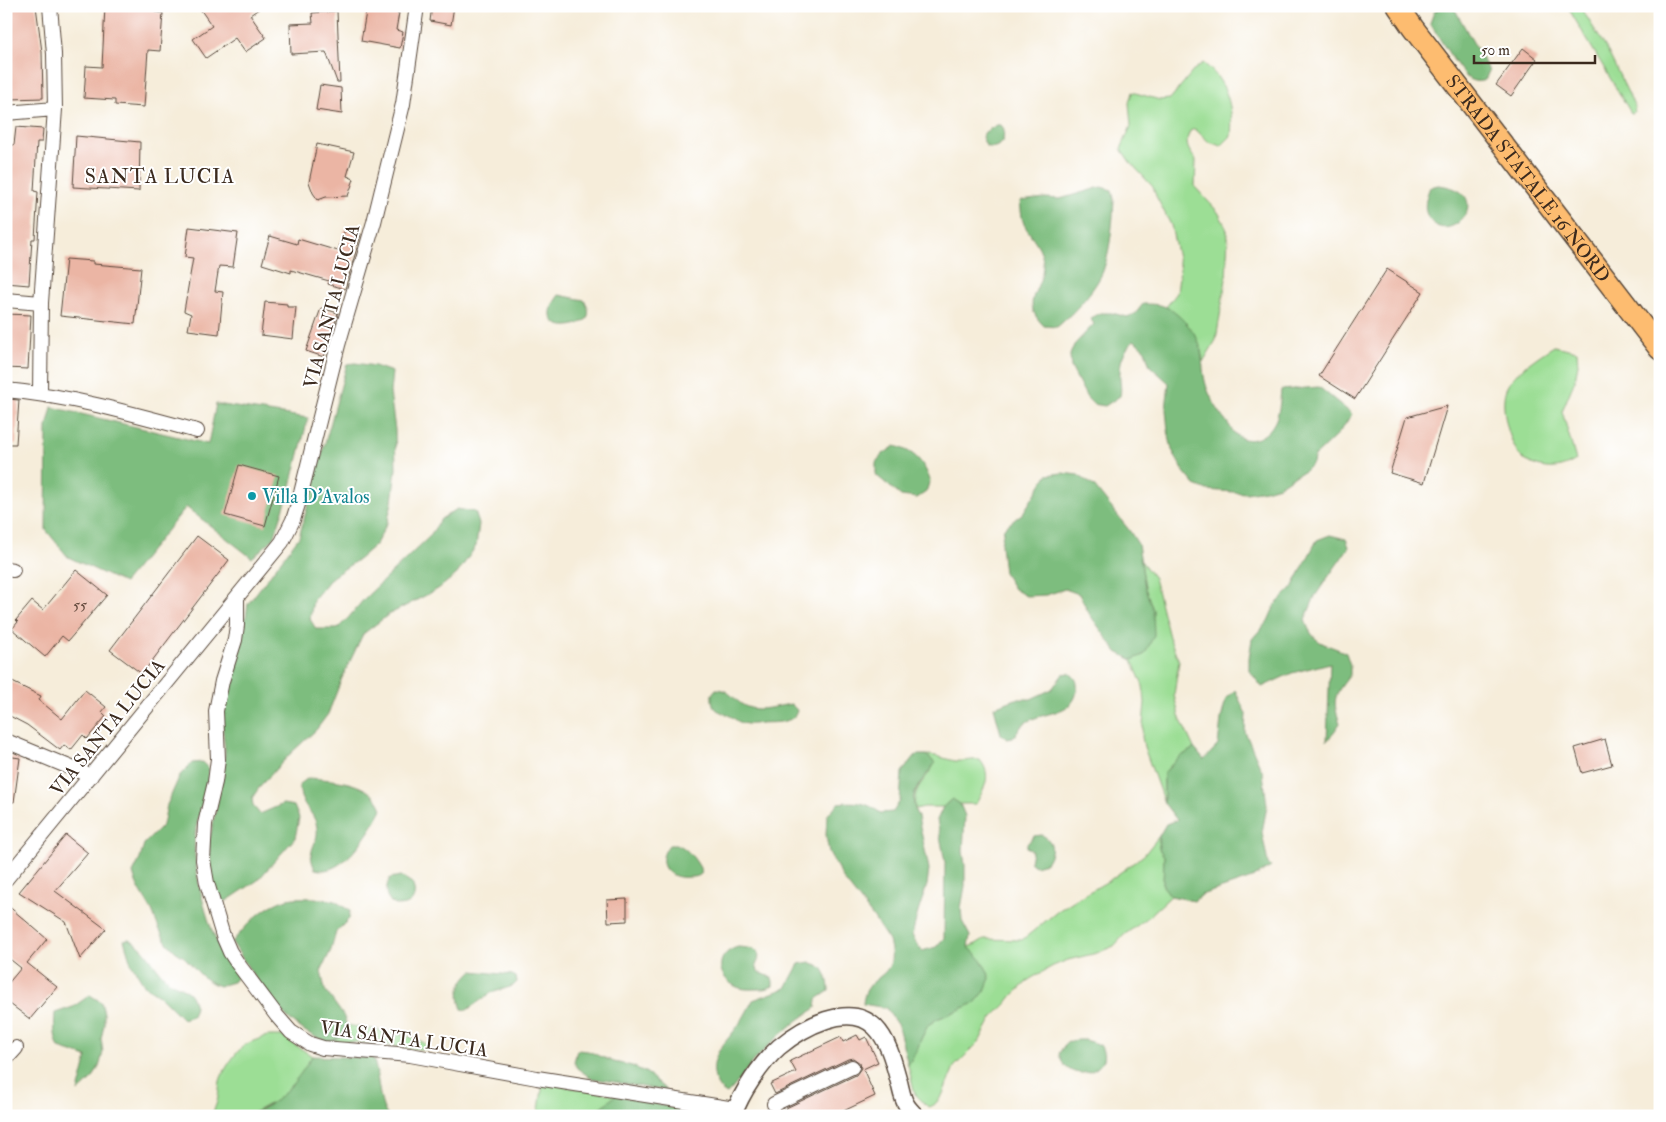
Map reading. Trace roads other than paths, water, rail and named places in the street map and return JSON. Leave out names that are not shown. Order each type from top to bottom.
[{"type":"main road","name":"STRADA STATALE 16 NORD","points":[[1398,6],[1660,349]]},
{"type":"street","points":[[40,393],[41,303],[54,109],[54,54],[50,6]]},
{"type":"street","name":"VIA SANTA LUCIA","points":[[6,879],[282,542],[295,514],[306,476],[338,345],[374,222],[401,113],[417,6]]},
{"type":"street","points":[[6,113],[54,109]]},
{"type":"street","points":[[6,300],[41,303]]},
{"type":"street","points":[[6,390],[40,393],[197,431]]},
{"type":"street","name":"VIA SANTA LUCIA","points":[[236,597],[237,625],[235,640],[217,701],[218,759],[215,782],[205,824],[203,860],[213,904],[230,952],[291,1032],[310,1044],[323,1048],[410,1055],[734,1112]]},
{"type":"street","points":[[6,741],[91,776]]},
{"type":"street","points":[[734,1112],[746,1088],[760,1068],[778,1048],[803,1031],[824,1021],[847,1016],[868,1021],[880,1032],[892,1058],[905,1104],[916,1116]]},
{"type":"street","points":[[6,1059],[16,1048]]},
{"type":"street","points":[[774,1104],[852,1067]]},
{"type":"place","name":"Villa D'Avalos","points":[[252,496]]},
{"type":"district","name":"SANTA LUCIA","points":[[160,176]]}]
